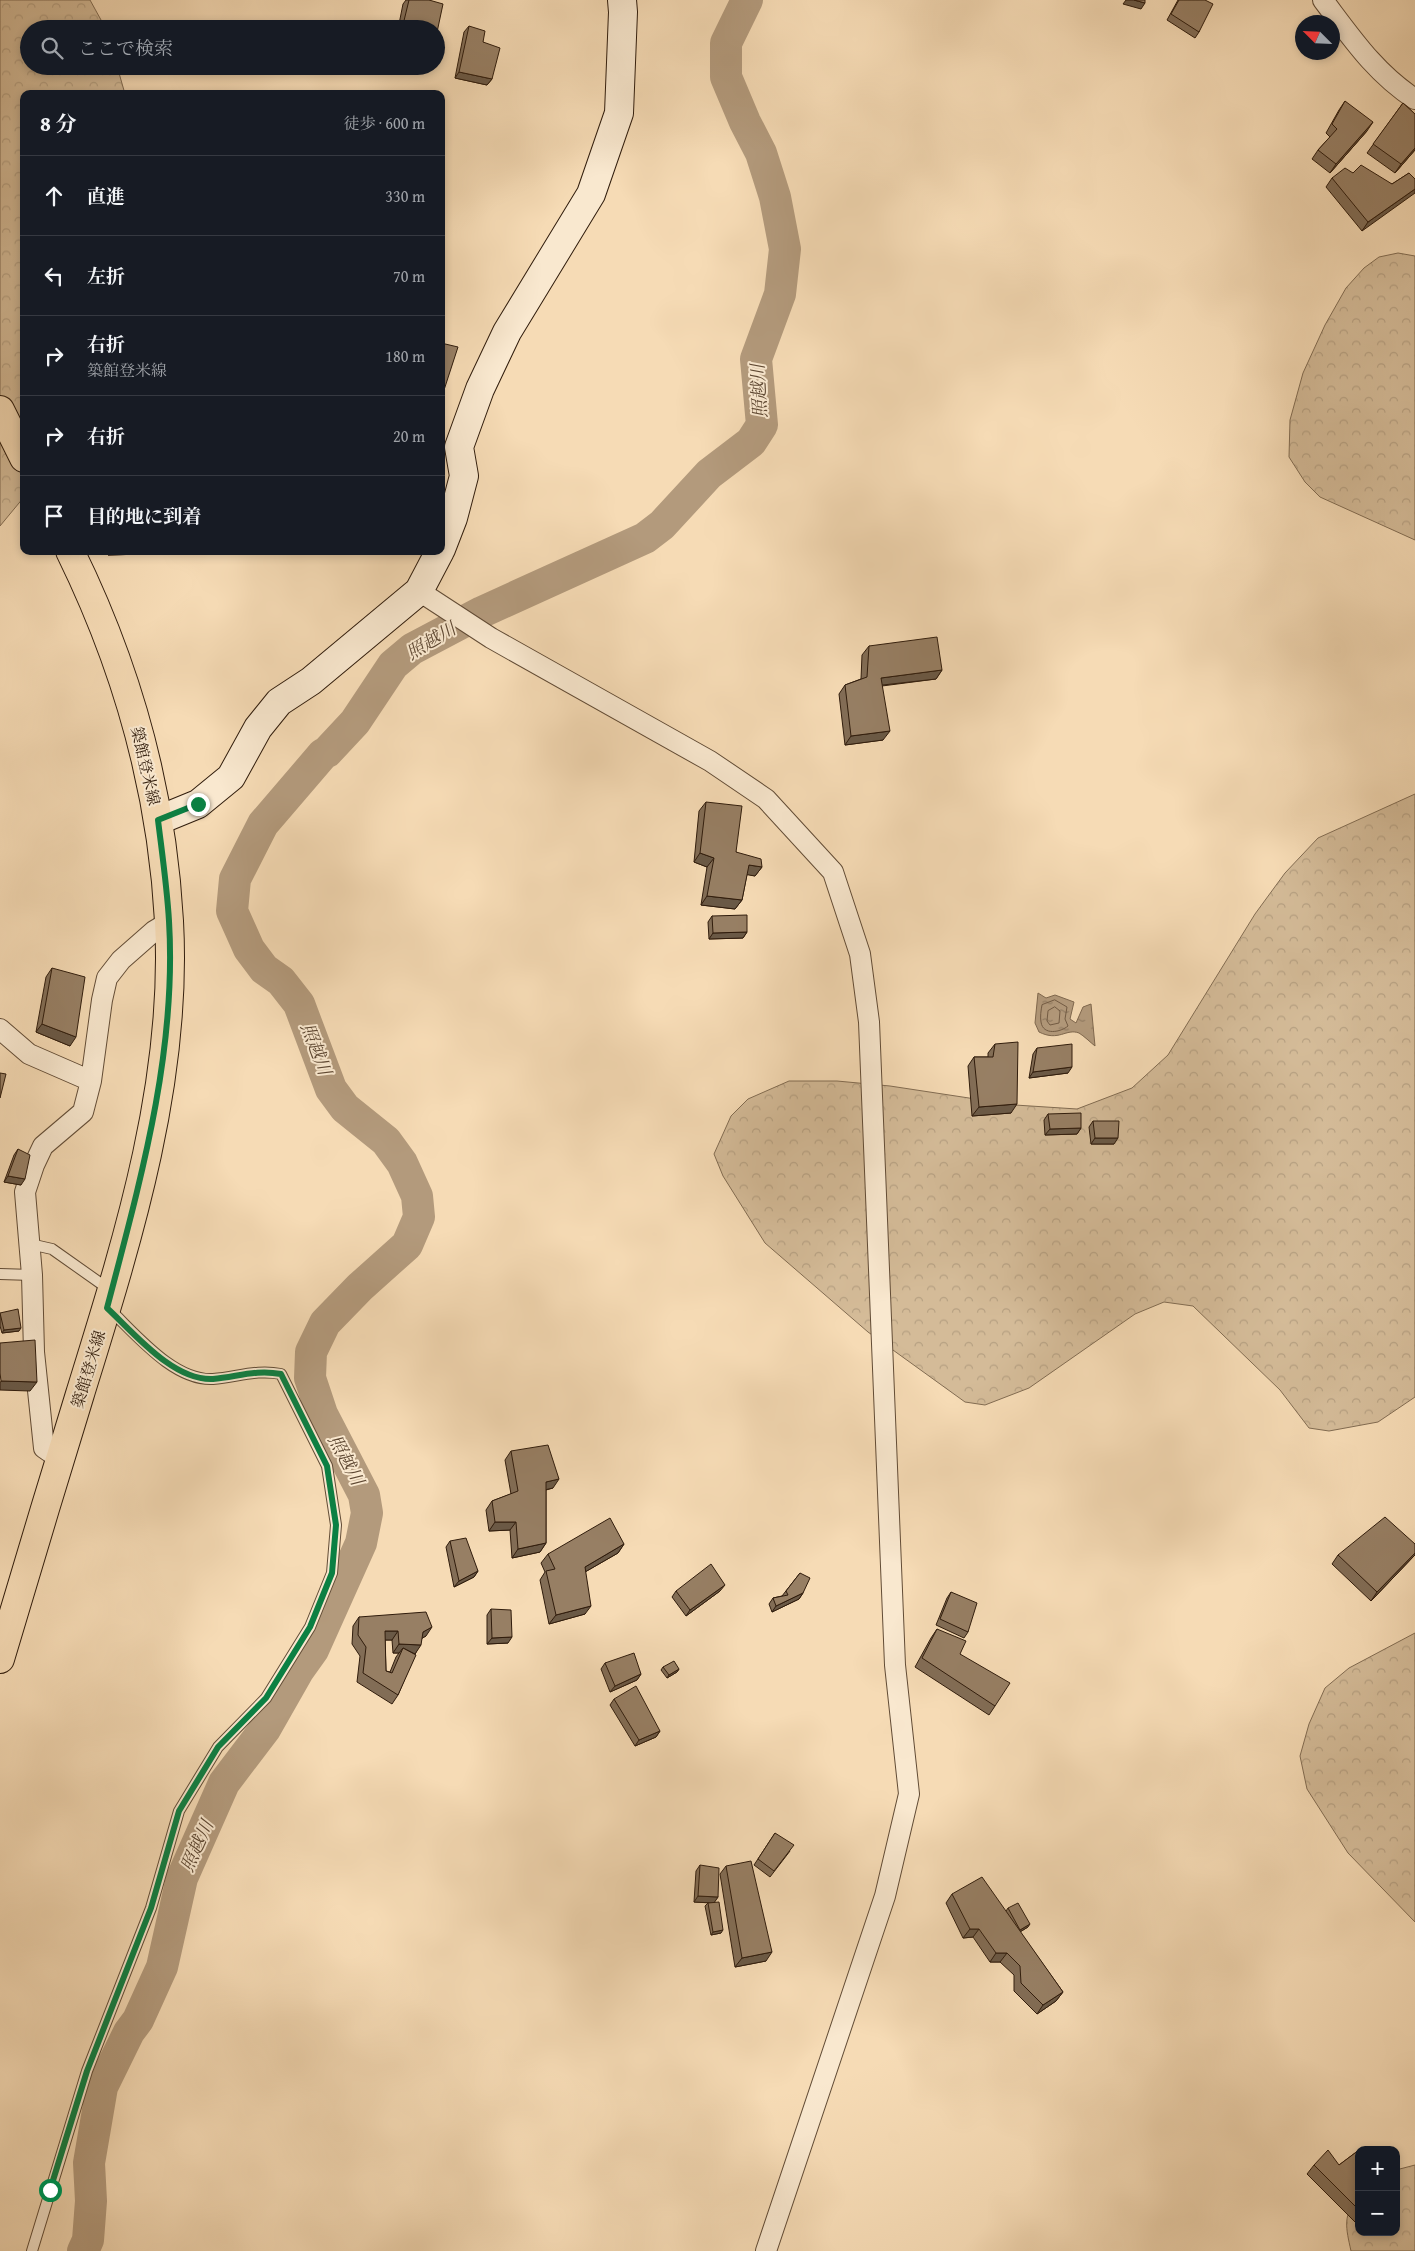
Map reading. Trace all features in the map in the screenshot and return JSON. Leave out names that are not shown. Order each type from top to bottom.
[{"type":"main road","points":[[0,410],[20,450]]},
{"type":"main road","name":"築館登米線","points":[[0,1659],[109,1299],[135,1204],[154,1120],[165,1043],[169,977],[169,922],[158,820],[140,735],[112,647],[72,555]]},
{"type":"street","points":[[445,539],[453,518],[464,476],[459,447],[480,389],[507,332],[591,194],[619,113],[622,0]]},
{"type":"street","points":[[1323,0],[1364,55],[1393,85],[1415,99]]},
{"type":"street","points":[[158,820],[198,804],[231,777],[258,728],[279,702],[310,681],[419,592],[438,555]]},
{"type":"street","points":[[419,592],[491,638],[710,762],[766,799],[833,872],[860,954],[870,1022],[896,1664],[909,1794],[885,1896],[766,2251]]},
{"type":"street","points":[[60,1459],[44,1448],[34,1352],[32,1275],[25,1192],[43,1146],[83,1112],[91,1081],[102,1000],[107,978],[121,960],[154,931],[169,922]]},
{"type":"street","points":[[0,1030],[29,1054],[91,1081]]},
{"type":"lane","points":[[30,1244],[52,1249],[109,1299],[165,1361],[188,1375],[212,1379],[266,1371],[281,1374],[327,1466],[336,1525],[332,1573],[310,1627],[266,1698],[218,1747],[179,1811],[151,1908],[87,2071],[32,2251]]},
{"type":"lane","points":[[0,1274],[32,1275]]},
{"type":"green space","points":[[0,0],[90,0],[101,20],[20,20],[20,75],[120,75],[124,90],[20,90],[20,502],[0,526]]},
{"type":"green space","points":[[1398,253],[1415,256],[1415,540],[1320,497],[1305,482],[1289,457],[1290,420],[1303,373],[1325,325],[1346,288],[1364,268],[1379,257]]},
{"type":"green space","points":[[1415,794],[1415,1397],[1378,1422],[1329,1431],[1309,1428],[1280,1390],[1193,1306],[1164,1302],[1135,1314],[1029,1388],[985,1405],[965,1402],[868,1332],[765,1243],[723,1176],[714,1154],[731,1116],[748,1099],[789,1081],[837,1081],[890,1086],[1015,1105],[1077,1109],[1132,1088],[1168,1055],[1255,914],[1285,873],[1318,838]]},
{"type":"green space","points":[[1415,1633],[1415,1922],[1348,1853],[1307,1789],[1300,1756],[1309,1724],[1325,1688],[1349,1668]]},
{"type":"green space","points":[[1415,2165],[1415,2251],[1351,2251],[1347,2222],[1350,2209],[1355,2201],[1355,2236],[1400,2236],[1400,2169]]},
{"type":"water","points":[[1038,993],[1046,998],[1055,995],[1074,1002],[1070,1019],[1076,1023],[1083,1007],[1091,1004],[1095,1046],[1079,1033],[1070,1032],[1052,1036],[1039,1032],[1035,1023]]},
{"type":"building","points":[[409,0],[429,0],[443,4],[440,20],[404,20]]},
{"type":"building","points":[[1134,0],[1145,0],[1145,3]]},
{"type":"building","points":[[1179,0],[1205,0],[1213,4],[1199,32],[1171,14]]},
{"type":"building","points":[[469,26],[485,31],[483,42],[500,48],[492,79],[459,72]]},
{"type":"building","points":[[1345,101],[1373,122],[1336,164],[1318,150],[1337,129],[1332,124]]},
{"type":"building","points":[[1403,103],[1415,114],[1415,148],[1401,164],[1373,144]]},
{"type":"building","points":[[1361,165],[1392,184],[1409,173],[1415,179],[1415,189],[1368,222],[1332,178],[1345,168],[1353,173]]},
{"type":"building","points":[[445,344],[458,347],[445,387]]},
{"type":"building","points":[[937,637],[942,670],[881,678],[890,731],[851,736],[845,685],[867,677],[869,646]]},
{"type":"building","points":[[706,802],[742,806],[736,852],[761,859],[762,867],[749,865],[742,900],[707,896],[714,858],[700,853]]},
{"type":"building","points":[[747,915],[747,932],[713,933],[712,916]]},
{"type":"building","points":[[52,968],[85,977],[76,1037],[42,1024]]},
{"type":"building","points":[[1018,1042],[1017,1104],[979,1107],[974,1057],[993,1057],[995,1044]]},
{"type":"building","points":[[1072,1044],[1072,1067],[1033,1072],[1037,1048]]},
{"type":"building","points":[[0,1073],[6,1074],[0,1098]]},
{"type":"building","points":[[1081,1113],[1081,1128],[1050,1129],[1048,1114]]},
{"type":"building","points":[[1093,1121],[1119,1121],[1118,1138],[1095,1138]]},
{"type":"building","points":[[18,1149],[30,1155],[25,1179],[8,1176]]},
{"type":"building","points":[[18,1309],[21,1328],[4,1330],[0,1313]]},
{"type":"building","points":[[35,1340],[37,1382],[1,1381],[0,1343]]},
{"type":"building","points":[[548,1445],[559,1479],[546,1482],[546,1543],[518,1549],[516,1522],[495,1522],[492,1501],[518,1491],[511,1451]]},
{"type":"building","points":[[1385,1517],[1415,1544],[1415,1553],[1377,1592],[1338,1555]]},
{"type":"building","points":[[610,1518],[624,1544],[585,1567],[591,1606],[556,1615],[546,1571],[555,1569],[548,1554]]},
{"type":"building","points":[[466,1538],[478,1571],[459,1581],[450,1541]]},
{"type":"building","points":[[711,1564],[725,1585],[690,1610],[676,1591]]},
{"type":"building","points":[[800,1573],[810,1578],[803,1593],[776,1606],[773,1598],[788,1595],[786,1591]]},
{"type":"building","points":[[951,1592],[977,1603],[968,1632],[940,1619]]},
{"type":"building","points":[[491,1609],[511,1610],[512,1637],[492,1638]]},
{"type":"building","points":[[426,1612],[432,1627],[423,1632],[421,1645],[399,1644],[398,1631],[385,1631],[386,1671],[392,1673],[403,1648],[416,1655],[398,1695],[363,1673],[366,1647],[358,1635],[359,1617]]},
{"type":"building","points":[[937,1629],[966,1641],[960,1654],[1010,1683],[995,1706],[922,1658]]},
{"type":"building","points":[[634,1653],[641,1674],[615,1686],[605,1663]]},
{"type":"building","points":[[674,1661],[679,1669],[669,1675],[663,1667]]},
{"type":"building","points":[[636,1686],[660,1731],[639,1740],[614,1699]]},
{"type":"building","points":[[775,1833],[794,1845],[774,1871],[758,1859]]},
{"type":"building","points":[[751,1861],[772,1952],[742,1958],[726,1866]]},
{"type":"building","points":[[700,1865],[719,1868],[718,1897],[698,1896]]},
{"type":"building","points":[[982,1877],[1063,1992],[1043,2005],[1021,1983],[1020,1966],[1007,1953],[996,1953],[979,1929],[970,1929],[952,1894]]},
{"type":"building","points":[[719,1902],[723,1930],[713,1932],[708,1903]]},
{"type":"building","points":[[1018,1903],[1030,1924],[1020,1930],[1008,1908]]},
{"type":"building","points":[[1328,2150],[1339,2165],[1355,2153],[1355,2206],[1314,2165]]},
{"type":"waterway","name":"照越川","points":[[83,2251],[88,2240],[91,2201],[89,2163],[102,2087],[129,2032],[138,2020],[162,1967],[182,1878],[224,1783],[265,1729],[298,1671],[313,1650],[361,1543],[367,1513],[364,1495],[322,1414],[310,1378],[311,1352],[325,1323],[360,1287],[407,1245],[419,1217],[417,1196],[402,1163],[386,1141],[345,1108],[331,1089],[299,1004],[281,981],[264,969],[249,949],[232,911],[235,879],[263,824],[323,754],[355,722],[393,665],[412,649],[482,612],[645,538],[662,525],[709,474],[751,442],[762,425],[756,359],[780,294],[785,249],[775,197],[761,153],[745,122],[726,77],[726,43],[747,0]]},
{"type":"route","points":[[50,2190],[87,2071],[151,1908],[179,1811],[218,1747],[266,1698],[310,1627],[332,1573],[336,1525],[327,1466],[281,1374],[266,1371],[212,1379],[188,1375],[165,1361],[107,1308],[135,1204],[154,1120],[165,1043],[169,977],[169,922],[158,820],[198,804]]}]
